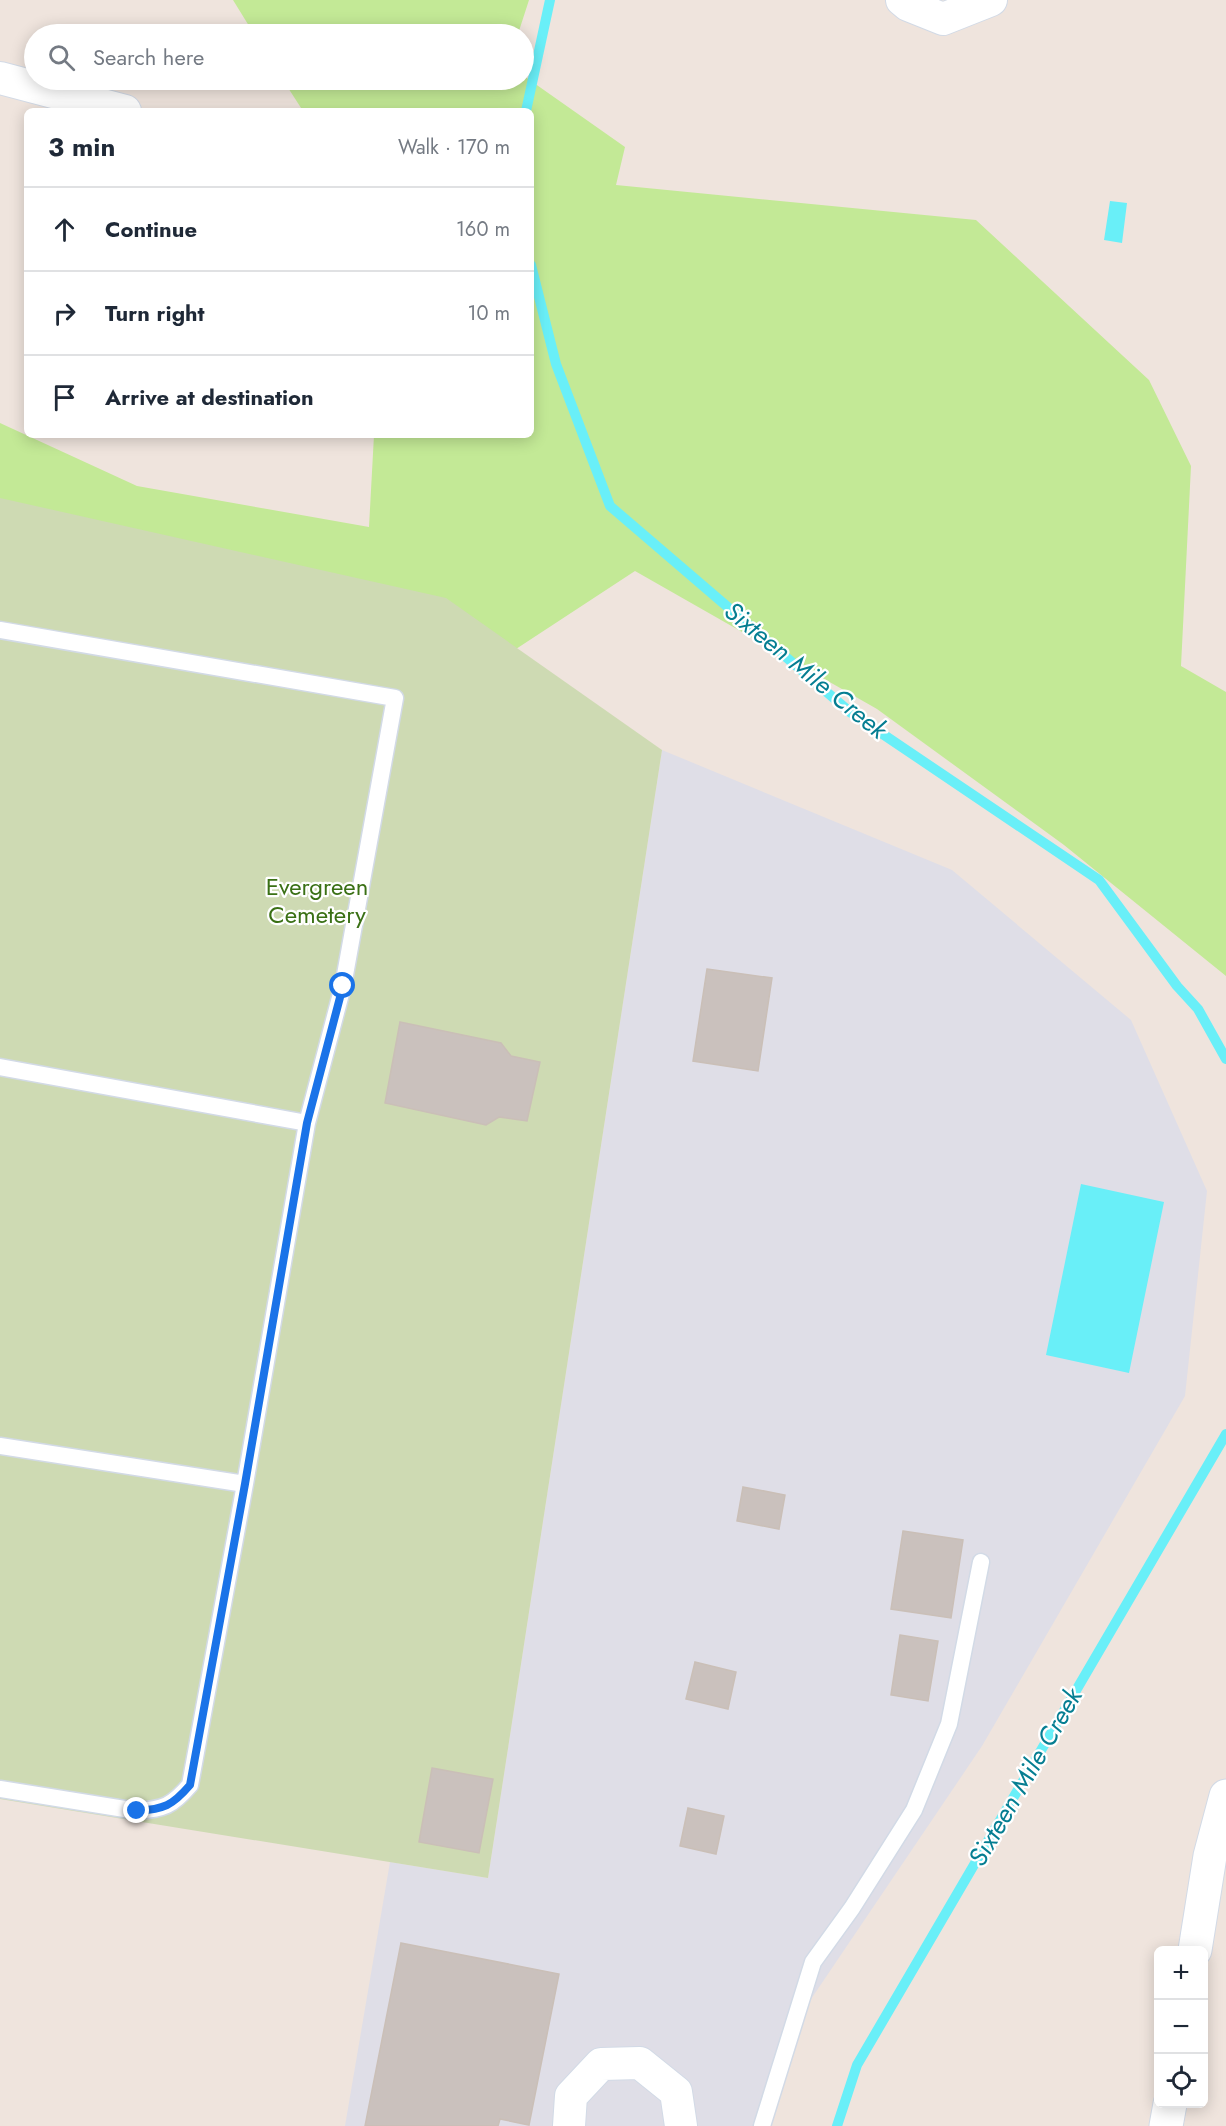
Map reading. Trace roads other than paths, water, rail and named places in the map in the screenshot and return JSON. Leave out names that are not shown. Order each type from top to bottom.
[{"type":"street","points":[[902,0],[908,5],[943,19],[991,0]]},
{"type":"street","points":[[0,78],[24,84]]},
{"type":"street","points":[[45,90],[114,108]]},
{"type":"street","points":[[1196,1946],[1210,1856],[1226,1796]]},
{"type":"street","points":[[569,2126],[571,2096],[601,2064],[640,2063],[676,2092],[681,2126]]},
{"type":"street","points":[[1166,2126],[1169,2108]]},
{"type":"lane","points":[[0,630],[395,698],[343,986],[307,1123],[190,1785],[177,1801],[157,1810],[137,1811],[0,1789]]},
{"type":"lane","points":[[0,1067],[307,1123]]},
{"type":"lane","points":[[0,1446],[245,1484]]},
{"type":"lane","points":[[762,2126],[813,1962],[852,1908],[914,1810],[949,1724],[981,1562]]},
{"type":"water","points":[[1110,201],[1127,203],[1122,243],[1104,240]]},
{"type":"water","points":[[1081,1184],[1164,1202],[1129,1373],[1046,1355]]},
{"type":"waterway","name":"Sixteen Mile Creek","points":[[534,74],[550,0]]},
{"type":"waterway","name":"Sixteen Mile Creek","points":[[527,108],[531,90]]},
{"type":"waterway","name":"Sixteen Mile Creek","points":[[534,277],[556,364],[610,506],[850,712],[1099,880],[1177,986],[1198,1009],[1226,1059]]},
{"type":"waterway","name":"Sixteen Mile Creek","points":[[837,2126],[857,2065],[1226,1434]]},
{"type":"park label","name":"Evergreen Cemetery","points":[[317,900]]}]
